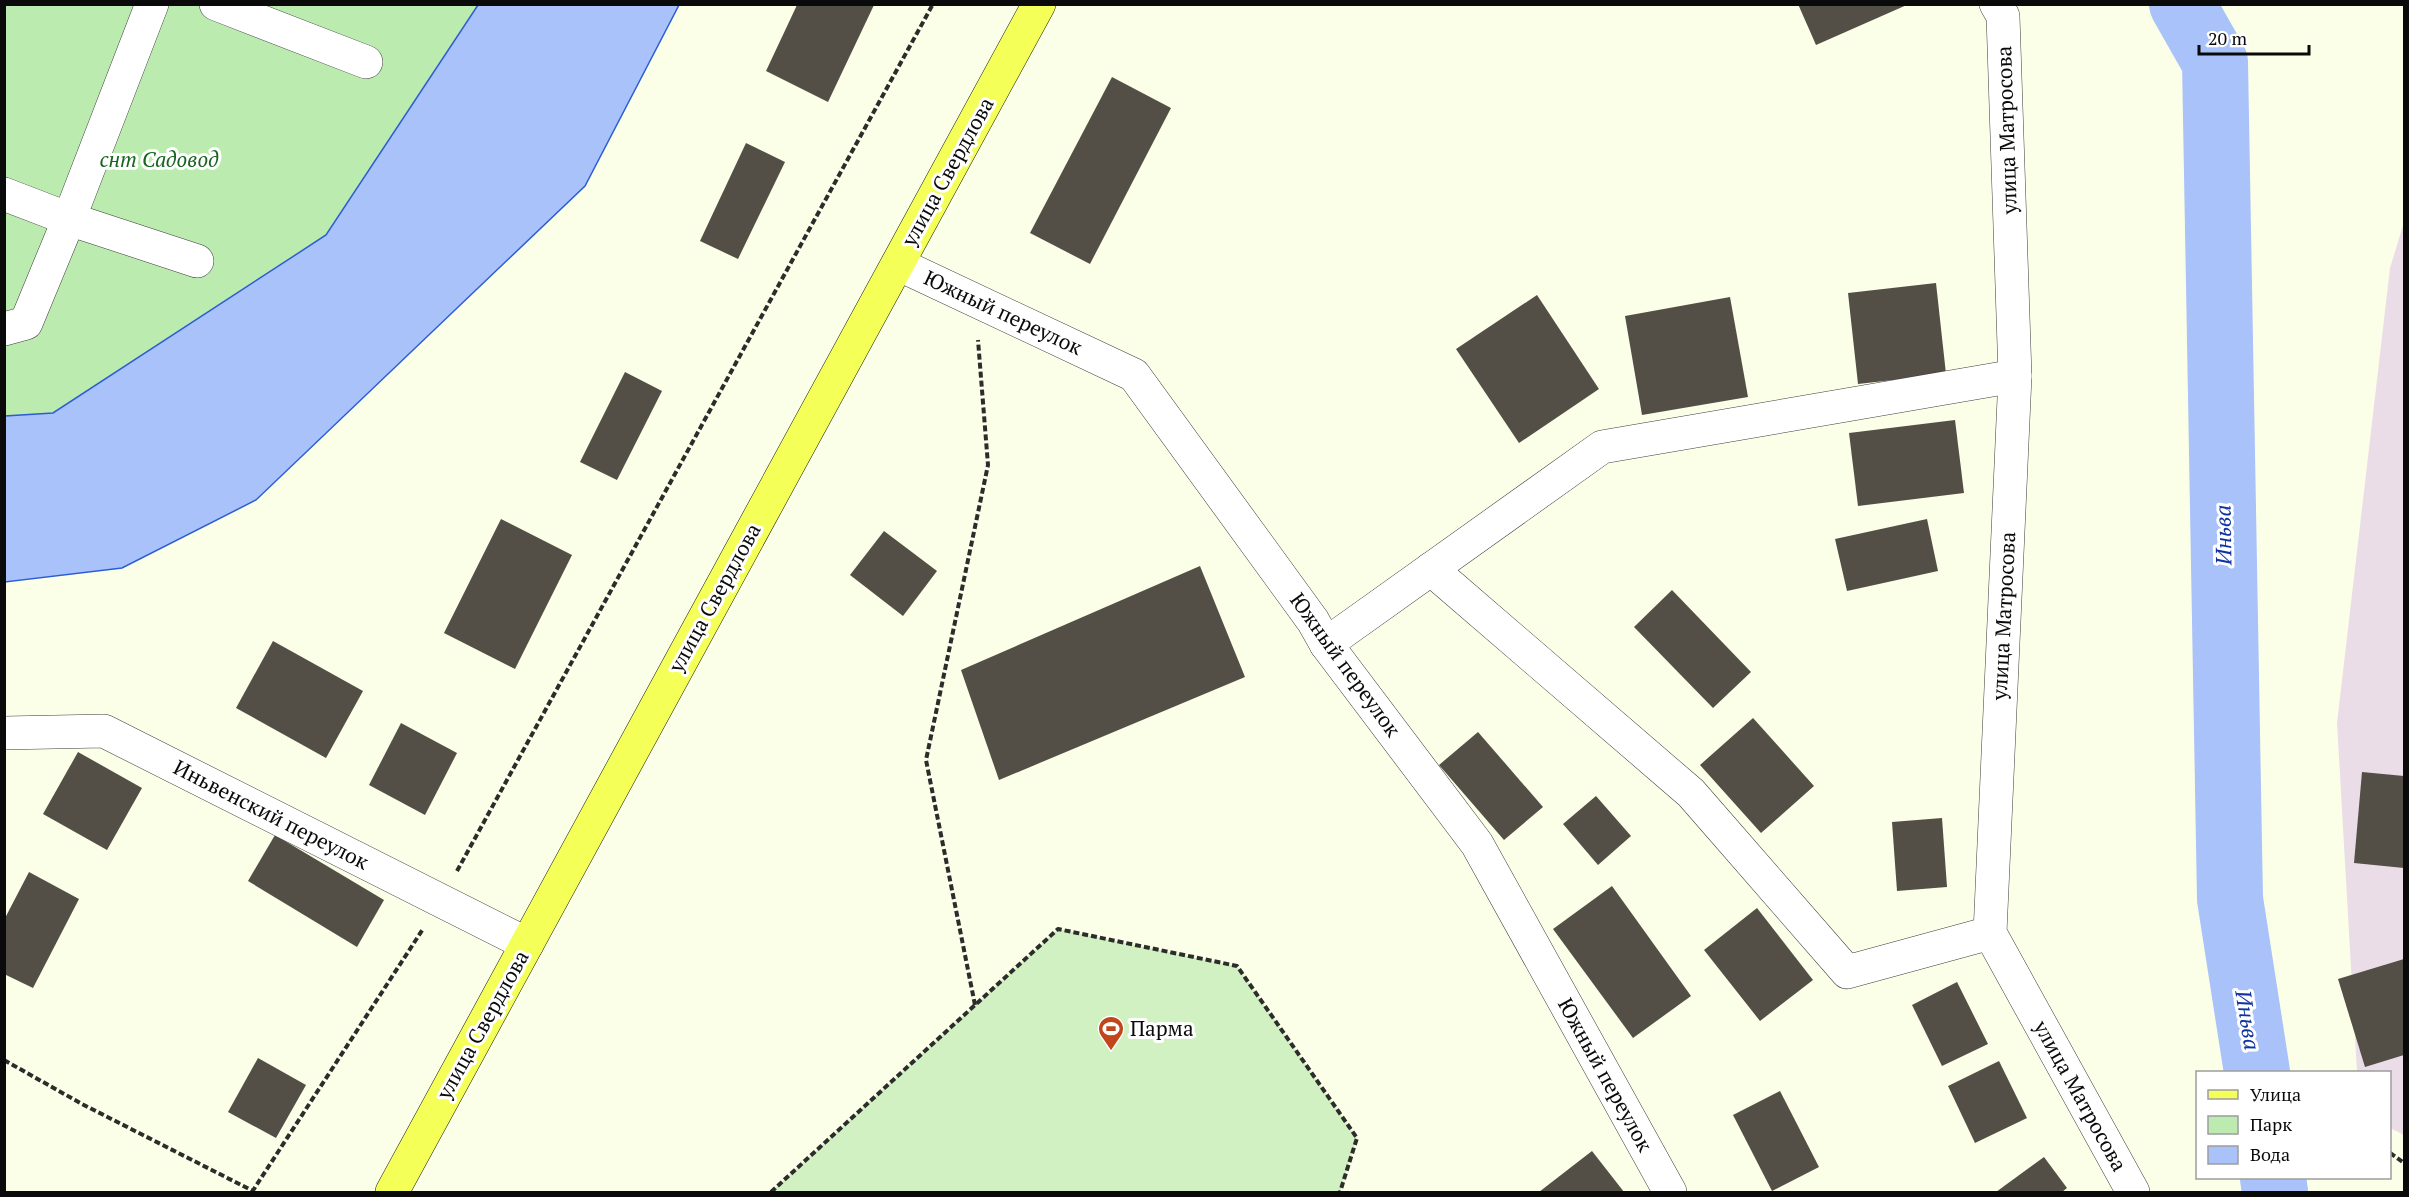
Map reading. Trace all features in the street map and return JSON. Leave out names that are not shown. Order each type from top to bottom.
[{"type":"main road","name":"улица Свердлова","points":[[392,1192],[1039,4]]},
{"type":"street","points":[[4,329],[26,323],[152,4]]},
{"type":"street","points":[[216,4],[366,62]]},
{"type":"street","name":"улица Матросова","points":[[1996,4],[2003,16],[2015,376],[1990,933],[2133,1192]]},
{"type":"street","points":[[4,194],[69,219],[197,261]]},
{"type":"street","name":"Южный переулок","points":[[898,264],[1134,375],[1313,621],[1326,644],[1477,844],[1670,1192]]},
{"type":"street","points":[[1326,644],[1602,447],[2015,376]]},
{"type":"street","points":[[1431,569],[1691,793],[1847,972],[1990,933]]},
{"type":"street","name":"Иньвенский переулок","points":[[4,733],[104,731],[527,944]]},
{"type":"path","points":[[4,1060],[82,1104],[252,1192],[441,900],[933,4]]},
{"type":"path","points":[[975,300],[988,465],[926,760],[975,1005]]},
{"type":"path","points":[[771,1192],[1058,929],[1237,966],[1357,1138],[1340,1192]]},
{"type":"path","points":[[2391,1154],[2404,1163]]},
{"type":"shaded area","points":[[2404,222],[2404,1135],[2391,1128],[2391,1071],[2357,1071],[2337,723],[2390,268]]},
{"type":"green space","name":"снт Садовод","points":[[5,5],[478,5],[326,235],[53,413],[5,416]]},
{"type":"green space","name":"Парма","points":[[1058,929],[1237,966],[1357,1138],[1340,1192],[771,1192]]},
{"type":"water","points":[[478,5],[679,5],[585,186],[256,500],[122,568],[5,582],[5,416],[53,413],[326,235]]},
{"type":"building","points":[[1798,4],[1909,4],[1816,45]]},
{"type":"building","points":[[797,5],[874,5],[828,102],[766,71]]},
{"type":"building","points":[[1112,77],[1171,108],[1090,264],[1030,233]]},
{"type":"building","points":[[746,143],[785,162],[738,259],[700,241]]},
{"type":"building","points":[[1936,283],[1946,374],[1858,384],[1848,293]]},
{"type":"building","points":[[1537,295],[1599,389],[1519,443],[1456,349]]},
{"type":"building","points":[[1730,297],[1748,397],[1642,415],[1625,316]]},
{"type":"building","points":[[625,372],[662,391],[617,480],[580,462]]},
{"type":"building","points":[[1955,420],[1964,493],[1858,506],[1849,433]]},
{"type":"building","points":[[501,519],[572,555],[515,669],[444,633]]},
{"type":"building","points":[[1927,519],[1938,571],[1847,591],[1835,539]]},
{"type":"building","points":[[884,531],[937,571],[903,616],[850,575]]},
{"type":"building","points":[[1200,566],[1245,677],[999,780],[961,670]]},
{"type":"building","points":[[1672,590],[1751,672],[1713,708],[1634,627]]},
{"type":"building","points":[[273,641],[363,691],[326,758],[236,708]]},
{"type":"building","points":[[1753,718],[1814,786],[1761,833],[1700,765]]},
{"type":"building","points":[[401,723],[457,753],[425,815],[369,785]]},
{"type":"building","points":[[1478,732],[1543,807],[1504,840],[1439,765]]},
{"type":"building","points":[[78,752],[142,788],[107,850],[43,814]]},
{"type":"building","points":[[2362,772],[2404,776],[2404,868],[2354,863]]},
{"type":"building","points":[[1596,796],[1631,836],[1598,865],[1563,824]]},
{"type":"building","points":[[1942,818],[1947,887],[1897,891],[1892,822]]},
{"type":"building","points":[[275,835],[384,900],[357,947],[248,881]]},
{"type":"building","points":[[29,872],[79,899],[33,988],[4,974],[4,920]]},
{"type":"building","points":[[1612,886],[1691,996],[1633,1038],[1553,929]]},
{"type":"building","points":[[1757,908],[1813,980],[1760,1021],[1704,950]]},
{"type":"building","points":[[2404,959],[2404,1055],[2365,1067],[2338,979]]},
{"type":"building","points":[[1957,982],[1988,1044],[1942,1066],[1912,1005]]},
{"type":"building","points":[[258,1058],[306,1085],[276,1138],[228,1112]]},
{"type":"building","points":[[1999,1061],[2027,1118],[1975,1143],[1948,1086]]},
{"type":"building","points":[[1780,1091],[1819,1167],[1772,1191],[1733,1115]]},
{"type":"building","points":[[1592,1151],[1624,1192],[1539,1192]]},
{"type":"building","points":[[2044,1157],[2067,1188],[2062,1192],[1996,1192]]},
{"type":"waterway","name":"Иньва","points":[[2182,4],[2215,62],[2230,899],[2257,1071]]},
{"type":"waterway","name":"Иньва","points":[[2273,1179],[2275,1192]]},
{"type":"place","name":"Парма","points":[[1111,1052]]}]
